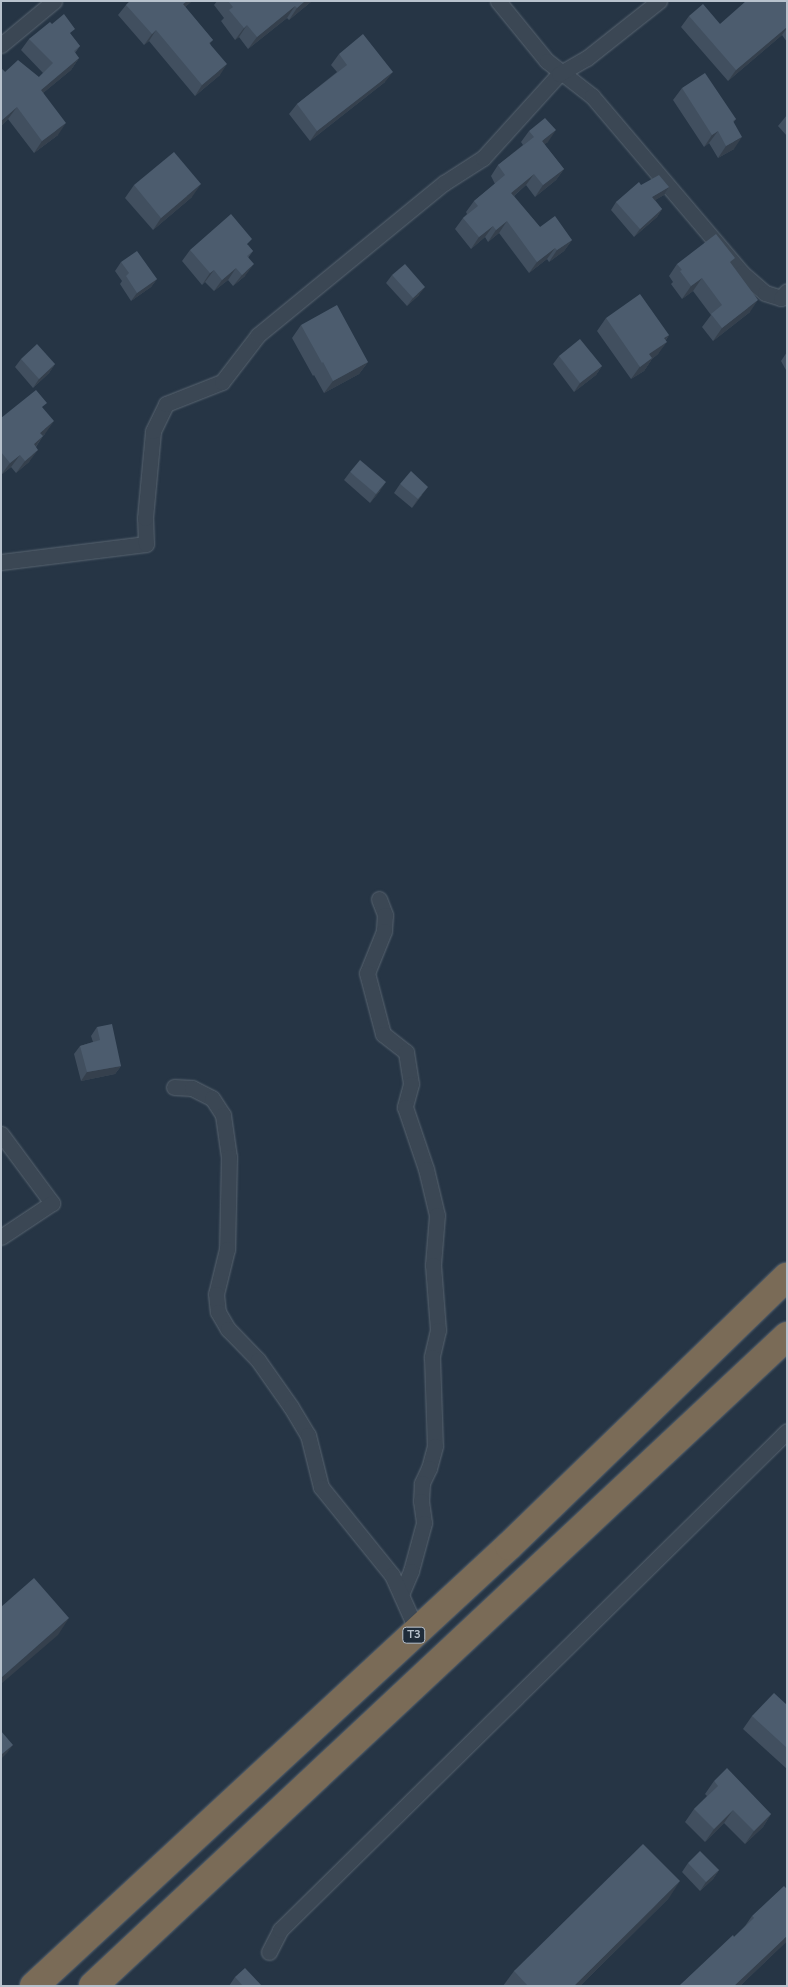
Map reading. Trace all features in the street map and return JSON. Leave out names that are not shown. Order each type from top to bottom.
[{"type":"highway","name":"T3","points":[[34,1986],[509,1546],[787,1277]]},
{"type":"highway","points":[[93,1986],[787,1336]]},
{"type":"street","points":[[1,45],[54,1]]},
{"type":"street","points":[[498,1],[547,61],[592,96],[742,273],[765,293],[781,298],[787,291]]},
{"type":"street","points":[[1,562],[146,544],[145,518],[153,431],[166,404],[222,382],[258,335],[444,183],[483,158],[562,72],[588,58],[658,1]]},
{"type":"street","points":[[379,899],[385,916],[384,931],[367,973],[383,1034],[406,1052],[411,1084],[405,1108],[426,1169],[437,1215],[433,1265],[438,1330],[432,1357],[436,1446],[430,1468],[422,1483],[421,1501],[424,1523],[411,1571],[401,1594]]},
{"type":"street","points":[[174,1087],[192,1088],[212,1098],[223,1115],[229,1157],[228,1222],[227,1249],[216,1294],[218,1312],[228,1329],[258,1360],[291,1407],[308,1435],[321,1487],[392,1575],[417,1631]]},
{"type":"street","points":[[1,1134],[52,1203],[1,1237]]},
{"type":"street","points":[[269,1952],[280,1930],[787,1431]]},
{"type":"building","points":[[130,1],[187,1],[183,4],[213,40],[209,43],[227,64],[202,85],[156,30],[152,34],[126,5]]},
{"type":"building","points":[[228,1],[305,1],[297,8],[295,6],[257,37],[247,25],[244,28],[229,10],[233,7]]},
{"type":"building","points":[[746,1],[787,1],[787,27],[736,70],[689,16],[703,4],[720,24]]},
{"type":"building","points":[[64,14],[75,29],[70,33],[80,46],[74,51],[79,58],[41,90],[66,123],[42,141],[17,107],[1,121],[1,68],[5,72],[18,60],[39,77],[53,63],[29,39],[50,22],[52,24]]},
{"type":"building","points":[[363,34],[393,72],[317,131],[297,104],[347,65],[339,54]]},
{"type":"building","points":[[705,73],[736,119],[733,121],[742,137],[726,146],[718,131],[712,135],[682,88]]},
{"type":"building","points":[[545,118],[556,130],[542,141],[564,169],[543,185],[534,174],[511,193],[540,227],[555,216],[572,240],[557,250],[555,248],[537,262],[507,221],[496,230],[493,226],[479,237],[463,218],[478,206],[474,201],[505,175],[498,165],[534,137],[529,131]]},
{"type":"building","points":[[174,152],[201,184],[161,218],[134,185]]},
{"type":"building","points":[[659,175],[669,187],[652,197],[662,209],[640,229],[616,202],[639,182],[641,185]]},
{"type":"building","points":[[231,214],[252,239],[247,244],[253,251],[247,256],[254,264],[242,275],[236,268],[222,280],[214,270],[210,273],[190,250]]},
{"type":"building","points":[[716,234],[735,258],[730,262],[758,300],[722,328],[711,314],[722,305],[702,278],[691,286],[677,264]]},
{"type":"building","points":[[137,251],[157,279],[137,293],[126,276],[129,273],[121,262]]},
{"type":"building","points":[[405,264],[425,287],[413,298],[392,275]]},
{"type":"building","points":[[640,294],[669,335],[664,338],[667,342],[649,354],[652,358],[640,367],[606,318]]},
{"type":"building","points":[[337,305],[368,362],[333,381],[301,325]]},
{"type":"building","points":[[580,339],[602,366],[580,383],[559,356]]},
{"type":"building","points":[[37,344],[55,364],[39,379],[21,359]]},
{"type":"building","points":[[36,390],[47,403],[42,407],[54,421],[40,433],[43,436],[34,444],[38,450],[25,461],[20,455],[10,463],[1,452],[1,418]]},
{"type":"building","points":[[360,460],[386,482],[376,494],[350,472]]},
{"type":"building","points":[[411,471],[428,487],[418,499],[400,484]]},
{"type":"building","points":[[112,1024],[121,1066],[87,1072],[80,1046],[100,1040],[97,1027]]},
{"type":"building","points":[[34,1578],[69,1618],[1,1678],[1,1607]]},
{"type":"building","points":[[774,1693],[787,1705],[787,1748],[752,1716]]},
{"type":"building","points":[[1,1731],[13,1745],[1,1755]]},
{"type":"building","points":[[727,1768],[771,1814],[754,1831],[733,1810],[714,1829],[694,1809],[718,1786],[714,1781]]},
{"type":"building","points":[[643,1844],[680,1881],[574,1986],[528,1986],[514,1971]]},
{"type":"building","points":[[700,1851],[719,1870],[706,1882],[688,1863]]},
{"type":"building","points":[[784,1886],[787,1889],[787,1936],[734,1986],[679,1986],[733,1935],[734,1937],[754,1918],[752,1916]]},
{"type":"building","points":[[245,1968],[262,1986],[243,1986],[235,1977]]}]
